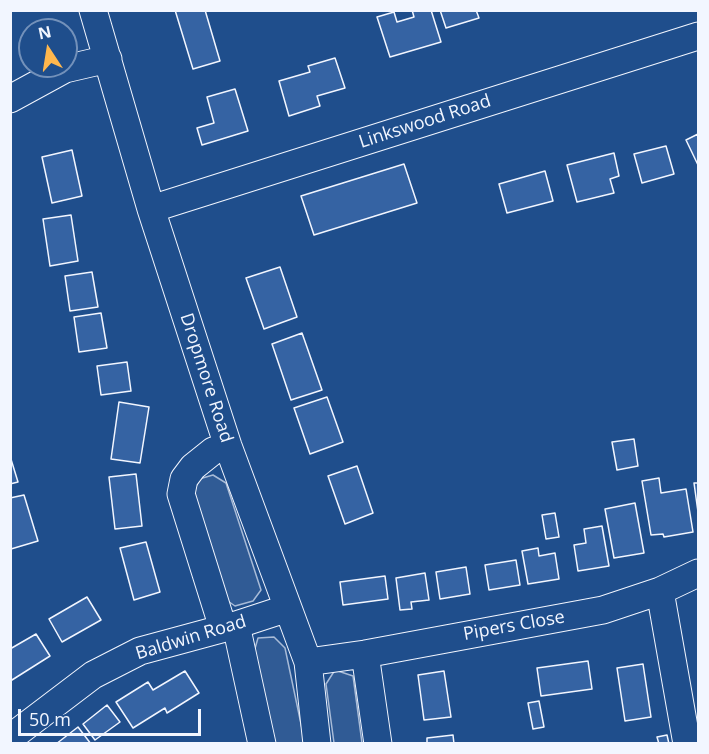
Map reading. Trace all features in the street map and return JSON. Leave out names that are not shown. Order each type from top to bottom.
[{"type":"street","name":"Dropmore Road","points":[[93,10],[151,209],[228,446],[308,663],[317,744]]},
{"type":"street","name":"Linkswood Road","points":[[151,209],[699,36]]},
{"type":"street","points":[[10,99],[65,69],[108,59]]},
{"type":"street","points":[[228,446],[213,451],[193,467],[184,479],[181,494],[229,627],[262,744]]},
{"type":"street","name":"Pipers Close","points":[[308,663],[603,610],[660,591],[699,573]]},
{"type":"street","points":[[660,591],[687,744]]},
{"type":"street","name":"Baldwin Road","points":[[10,738],[93,675],[140,651],[288,608]]},
{"type":"street","points":[[365,654],[378,744]]},
{"type":"shaded area","points":[[213,475],[226,483],[261,590],[253,601],[235,606],[225,599],[193,495],[199,479]]},
{"type":"shaded area","points":[[274,637],[285,648],[305,743],[275,743],[254,652],[258,638]]},
{"type":"shaded area","points":[[335,670],[353,676],[362,743],[334,743],[326,684]]},
{"type":"building","points":[[175,10],[205,10],[220,61],[193,69]]},
{"type":"building","points":[[412,10],[431,10],[441,42],[390,57],[377,17],[394,12],[397,22],[414,17]]},
{"type":"building","points":[[440,10],[476,10],[479,18],[446,28]]},
{"type":"building","points":[[335,58],[345,88],[317,96],[320,106],[289,116],[279,81],[310,72],[308,66]]},
{"type":"building","points":[[235,89],[248,131],[202,145],[197,128],[214,123],[207,97]]},
{"type":"building","points":[[698,134],[698,165],[686,140]]},
{"type":"building","points":[[666,146],[674,174],[642,183],[634,154]]},
{"type":"building","points":[[72,150],[82,196],[52,203],[42,157]]},
{"type":"building","points":[[614,153],[619,176],[610,179],[614,193],[577,202],[567,165]]},
{"type":"building","points":[[404,164],[417,203],[314,235],[301,196]]},
{"type":"building","points":[[545,171],[553,201],[507,213],[499,184]]},
{"type":"building","points":[[71,215],[78,261],[50,266],[43,219]]},
{"type":"building","points":[[280,267],[297,317],[264,329],[246,278]]},
{"type":"building","points":[[92,272],[98,307],[70,311],[65,276]]},
{"type":"building","points":[[101,313],[107,348],[79,352],[74,317]]},
{"type":"building","points":[[302,333],[322,390],[291,400],[272,344]]},
{"type":"building","points":[[127,362],[131,391],[101,395],[97,366]]},
{"type":"building","points":[[327,397],[343,442],[310,454],[294,408]]},
{"type":"building","points":[[119,402],[149,407],[140,463],[111,459]]},
{"type":"building","points":[[634,439],[638,466],[617,470],[612,442]]},
{"type":"building","points":[[10,456],[18,482],[10,484]]},
{"type":"building","points":[[357,466],[373,513],[345,524],[328,476]]},
{"type":"building","points":[[136,474],[142,526],[115,529],[109,477]]},
{"type":"building","points":[[659,478],[661,493],[686,489],[693,532],[664,537],[663,534],[651,535],[642,481]]},
{"type":"building","points":[[694,483],[698,483],[698,512]]},
{"type":"building","points":[[24,495],[38,541],[11,549],[10,498]]},
{"type":"building","points":[[635,503],[644,553],[614,558],[605,509]]},
{"type":"building","points":[[555,513],[559,537],[546,539],[542,515]]},
{"type":"building","points":[[602,526],[609,566],[578,571],[574,545],[586,543],[584,529]]},
{"type":"building","points":[[146,542],[160,592],[134,600],[120,548]]},
{"type":"building","points":[[538,548],[539,556],[555,553],[559,579],[528,584],[522,551]]},
{"type":"building","points":[[516,560],[520,585],[489,590],[485,565]]},
{"type":"building","points":[[466,567],[470,594],[440,599],[436,572]]},
{"type":"building","points":[[425,573],[429,600],[411,602],[412,609],[400,610],[396,578]]},
{"type":"building","points":[[385,576],[388,599],[343,605],[340,582]]},
{"type":"building","points":[[87,597],[101,620],[62,642],[49,619]]},
{"type":"building","points":[[36,634],[50,656],[12,680],[10,677],[10,649]]},
{"type":"building","points":[[588,661],[592,689],[541,696],[537,668]]},
{"type":"building","points":[[643,664],[651,717],[625,721],[617,668]]},
{"type":"building","points":[[185,671],[199,693],[167,713],[165,708],[133,728],[116,702],[148,682],[153,690]]},
{"type":"building","points":[[444,671],[451,717],[424,720],[418,675]]},
{"type":"building","points":[[539,701],[544,727],[533,729],[528,703]]},
{"type":"building","points":[[107,705],[120,722],[95,740],[83,724]]},
{"type":"building","points":[[78,727],[91,744],[56,744]]},
{"type":"building","points":[[453,735],[454,744],[427,744],[427,738]]},
{"type":"building","points":[[667,735],[669,744],[659,744],[657,737]]}]
